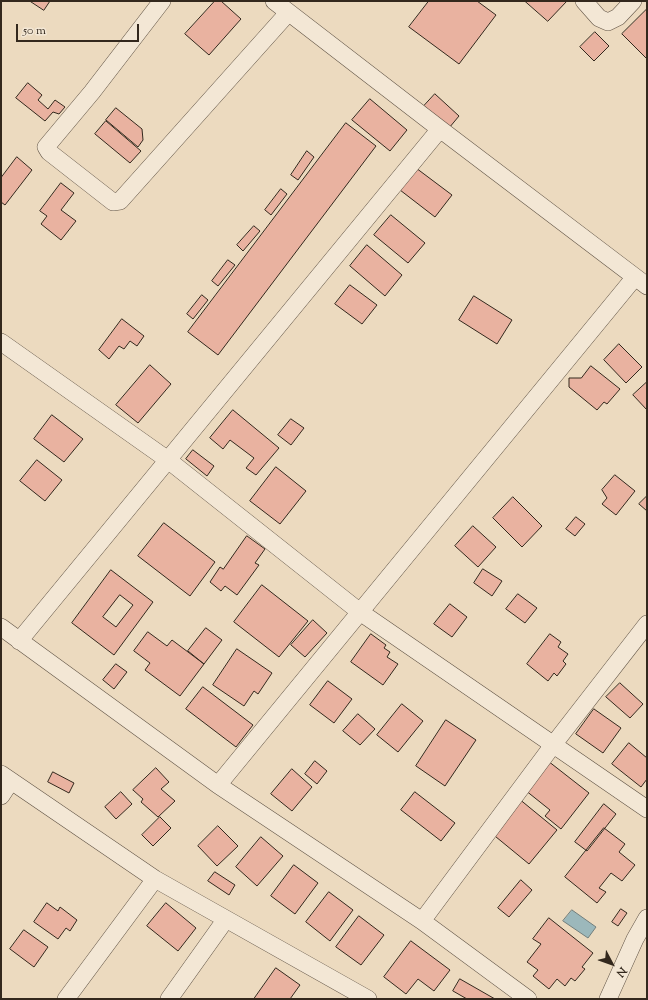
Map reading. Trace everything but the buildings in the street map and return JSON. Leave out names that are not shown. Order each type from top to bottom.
[{"type":"street","points":[[162,1],[92,92],[46,147],[49,152],[113,202],[120,201],[288,13]]},
{"type":"street","points":[[218,785],[360,612],[641,282],[274,1]]},
{"type":"street","points":[[584,1],[599,18],[608,22],[618,17],[633,1]]},
{"type":"street","points":[[19,641],[440,129]]},
{"type":"street","points":[[1,342],[168,460],[360,612],[647,809]]},
{"type":"street","points":[[422,921],[553,745],[647,624]]},
{"type":"street","points":[[1,626],[19,641],[218,785],[422,921],[528,999]]},
{"type":"street","points":[[1,796],[6,777],[155,879],[368,999]]},
{"type":"street","points":[[66,999],[155,879]]},
{"type":"street","points":[[608,999],[641,943],[647,918]]},
{"type":"street","points":[[169,999],[226,919]]},
{"type":"water","points":[[572,910],[596,927],[588,938],[563,921]]}]
